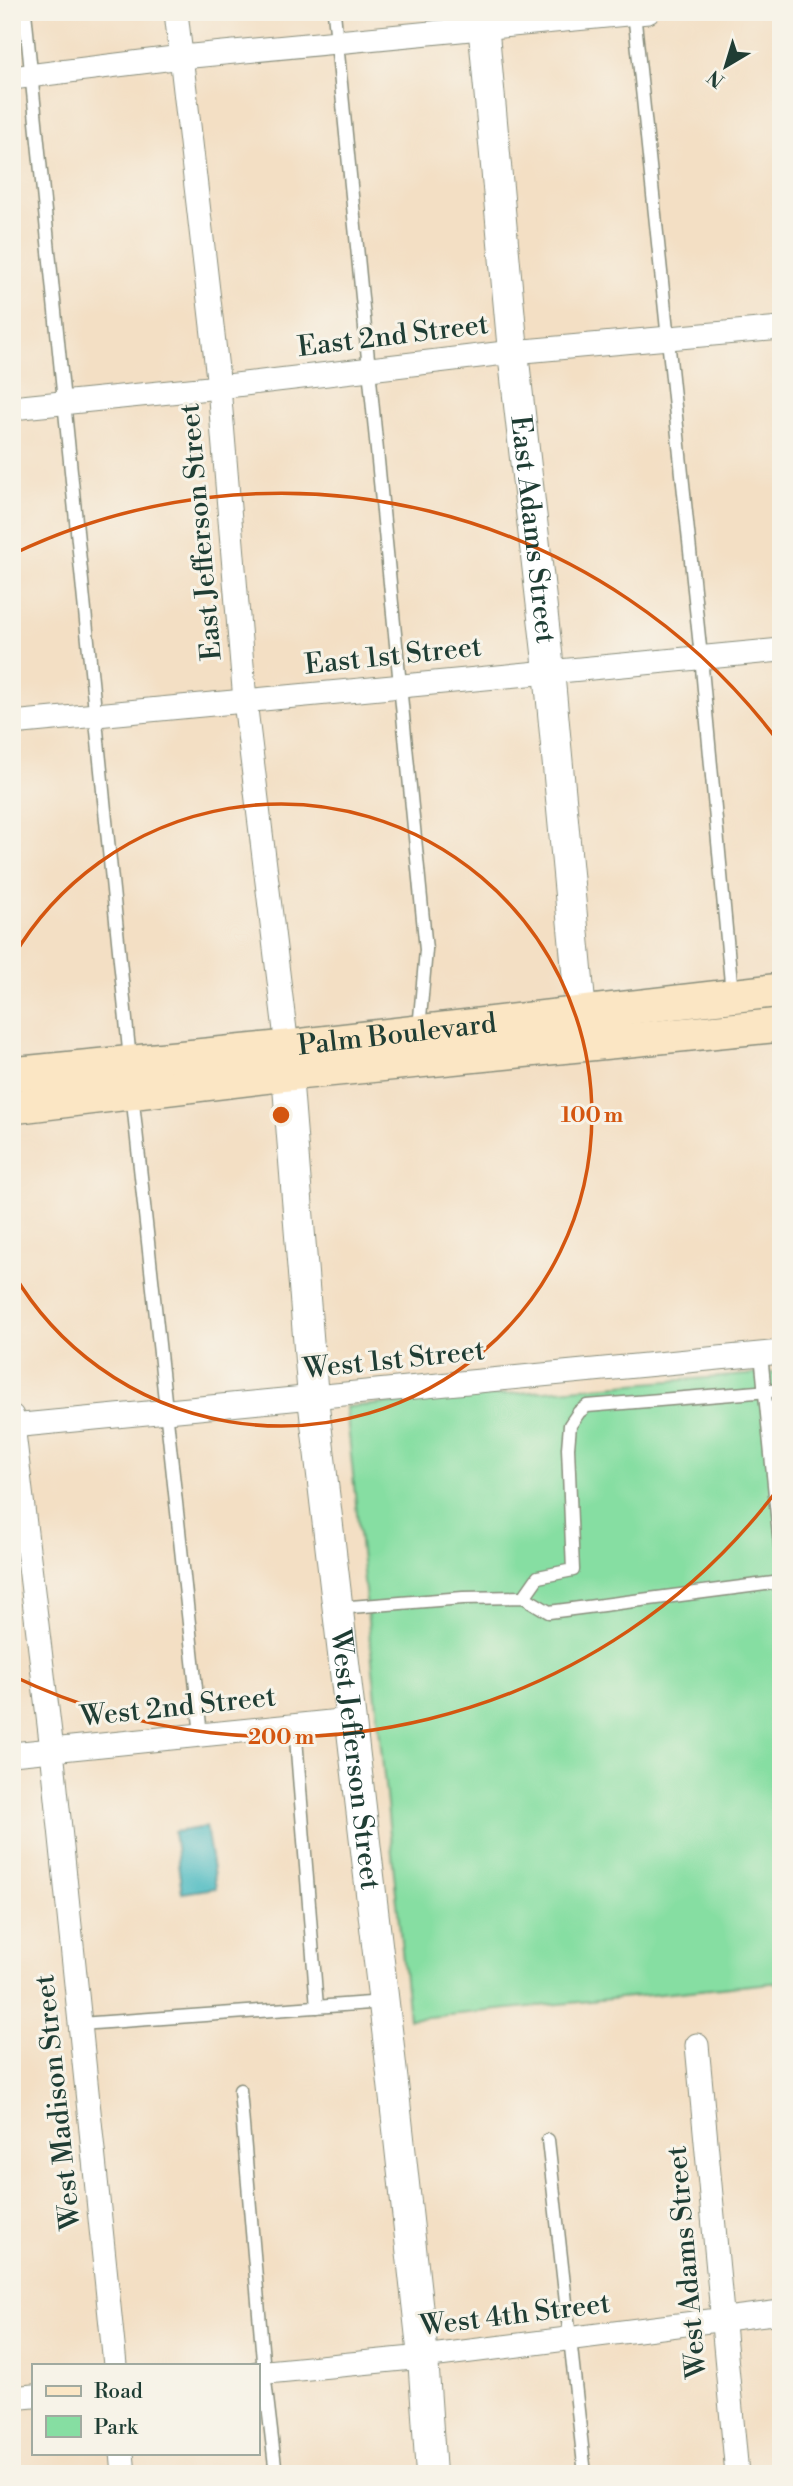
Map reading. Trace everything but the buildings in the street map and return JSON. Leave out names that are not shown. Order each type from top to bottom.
[{"type":"main road","name":"Palm Boulevard","points":[[287,1060],[419,1032],[781,990]]},
{"type":"main road","points":[[732,996],[738,1030]]},
{"type":"main road","name":"Palm Boulevard","points":[[12,1107],[131,1078],[287,1060],[581,1046],[781,1025]]},
{"type":"main road","name":"Palm Boulevard","points":[[12,1074],[131,1078]]},
{"type":"street","name":"East Jefferson Street","points":[[176,12],[219,387],[245,701],[287,1060]]},
{"type":"street","points":[[22,77],[337,41],[483,20],[639,13]]},
{"type":"street","name":"East Adams Street","points":[[483,20],[513,352],[549,670],[581,1013],[581,1046]]},
{"type":"street","name":"East 2nd Street","points":[[12,408],[219,387],[513,352],[781,328]]},
{"type":"street","name":"East 1st Street","points":[[12,723],[781,650]]},
{"type":"street","name":"West Jefferson Street","points":[[287,1060],[313,1398],[423,2357],[431,2474]]},
{"type":"street","name":"West 1st Street","points":[[13,1426],[771,1353]]},
{"type":"street","name":"West Madison Street","points":[[12,1416],[52,1750],[115,2364]]},
{"type":"street","name":"West 2nd Street","points":[[12,1754],[350,1720]]},
{"type":"street","name":"West Adams Street","points":[[697,2045],[737,2474]]},
{"type":"street","name":"West 4th Street","points":[[261,2373],[423,2357],[781,2312]]},
{"type":"street","points":[[12,2398],[32,2396]]},
{"type":"street","points":[[122,2454],[124,2474]]},
{"type":"lane","points":[[26,12],[22,77],[65,402],[131,1078],[201,1735]]},
{"type":"lane","points":[[334,12],[426,950],[419,1032]]},
{"type":"lane","points":[[639,13],[732,996]]},
{"type":"lane","points":[[771,1353],[765,1392],[781,1555]]},
{"type":"lane","points":[[524,1597],[538,1577],[573,1570],[568,1448],[570,1424],[579,1412],[587,1406],[781,1390]]},
{"type":"lane","points":[[338,1608],[463,1598],[524,1597],[549,1612],[781,1582]]},
{"type":"lane","points":[[295,1726],[317,2007]]},
{"type":"lane","points":[[80,2024],[384,2002]]},
{"type":"lane","points":[[240,2090],[261,2373],[276,2474]]},
{"type":"lane","points":[[548,2140],[584,2474]]},
{"type":"green space","points":[[781,1372],[781,1982],[409,2019],[346,1407]]},
{"type":"water","points":[[206,1827],[216,1888],[182,1893],[174,1832]]}]
